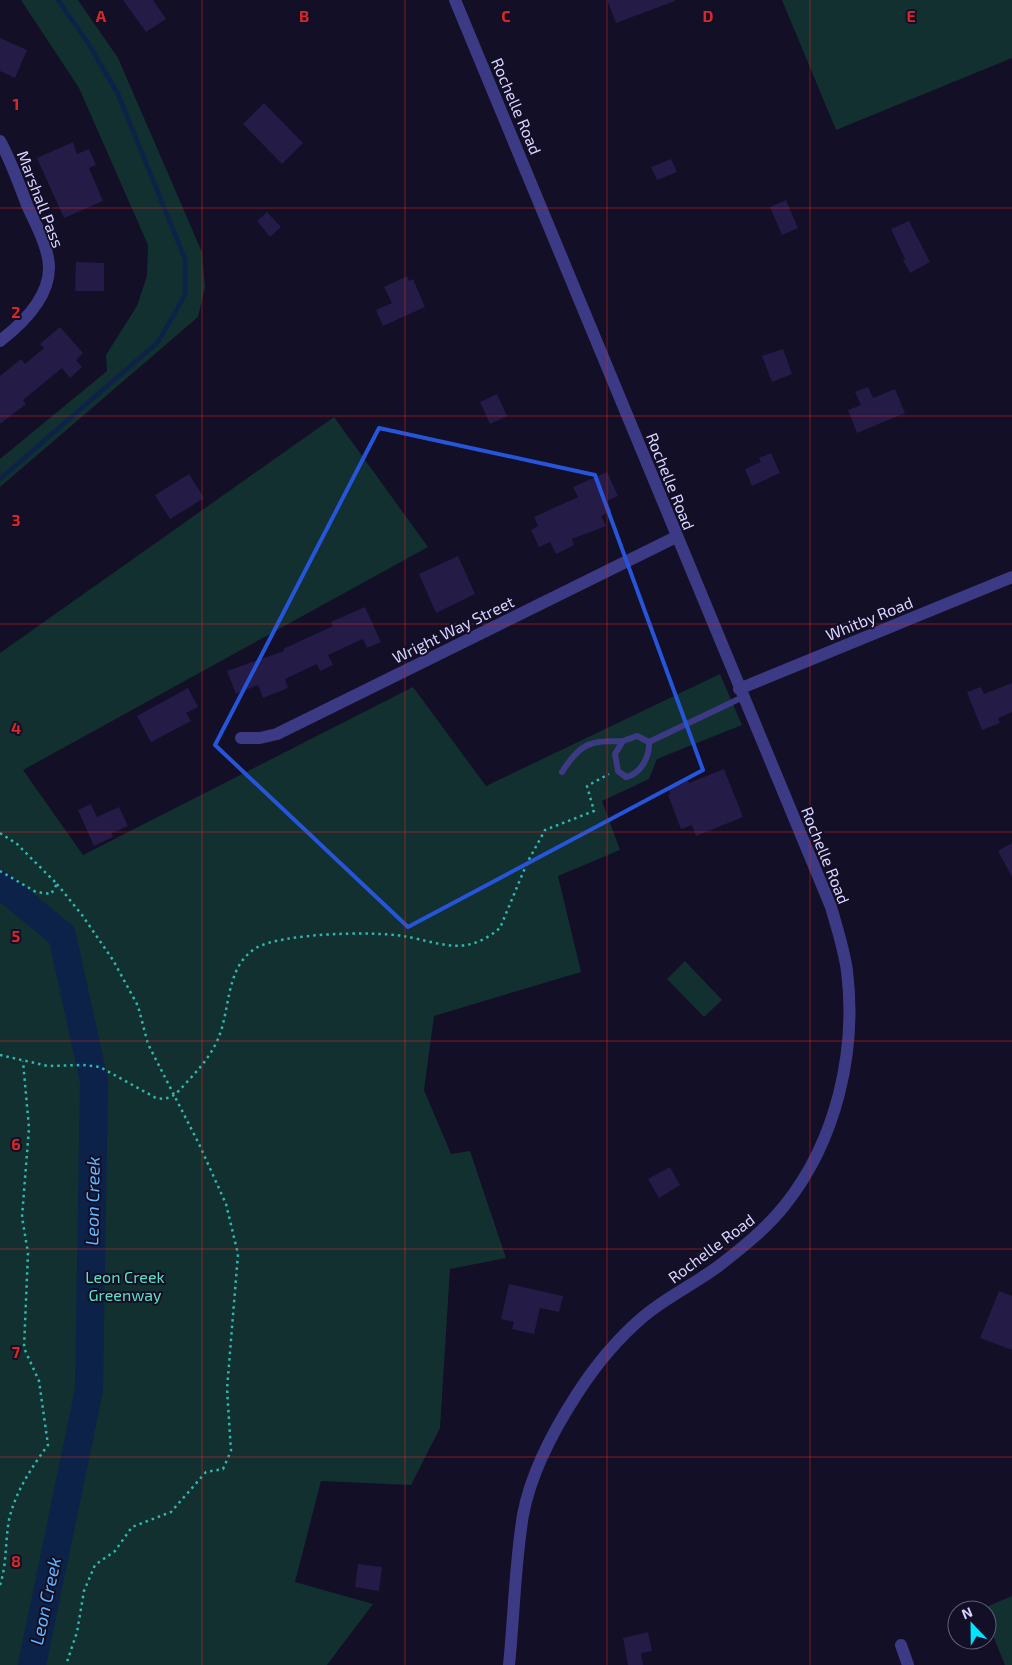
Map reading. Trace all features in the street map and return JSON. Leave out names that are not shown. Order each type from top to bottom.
[{"type":"street","name":"Rochelle Road","points":[[455,0],[602,351],[676,537],[830,907],[839,934],[847,970],[849,1006],[848,1046],[843,1076],[822,1142],[806,1176],[785,1205],[752,1239],[718,1266],[644,1316],[617,1341],[577,1393],[543,1454],[523,1515],[509,1665]]},
{"type":"street","name":"Marshall Pass","points":[[0,141],[42,240],[49,266],[45,286],[37,304],[16,329],[0,341]]},
{"type":"street","name":"Wright Way Street","points":[[241,738],[260,738],[276,734],[676,537]]},
{"type":"street","name":"Whitby Road","points":[[741,693],[1012,577]]},
{"type":"street","points":[[901,1644],[908,1665]]},
{"type":"lane","points":[[649,742],[741,693]]},
{"type":"lane","points":[[562,772],[569,761],[594,741],[623,742],[637,736],[649,742]]},
{"type":"lane","points":[[623,742],[615,754],[618,771],[626,777],[633,775],[644,763],[650,751],[649,742]]},
{"type":"path","points":[[0,1056],[48,1066],[100,1067],[156,1098],[166,1100],[175,1096],[209,1058],[226,1014],[237,968],[243,958],[257,947],[282,940],[367,934],[402,936],[450,944],[469,945],[492,935],[500,928],[527,863],[545,830],[594,811],[587,786],[618,771]]},
{"type":"path","points":[[0,833],[17,844],[57,884],[82,915],[113,960],[138,1006],[148,1044],[226,1204],[238,1254],[227,1389],[231,1451],[223,1470],[206,1472],[170,1512],[132,1527],[115,1551],[95,1565],[84,1591],[77,1632],[66,1665]]},
{"type":"path","points":[[0,871],[36,892],[51,894],[57,884]]},
{"type":"path","points":[[0,1585],[5,1570],[10,1519],[27,1475],[48,1445],[39,1381],[24,1348],[28,1253],[22,1217],[29,1128],[23,1061]]},
{"type":"highlighted area","points":[[379,428],[595,475],[703,770],[408,927],[215,745]]},
{"type":"green space","points":[[21,0],[78,0],[118,58],[202,252],[205,287],[198,317],[0,487],[0,459],[107,371],[106,355],[137,306],[147,276],[148,245],[79,88]]},
{"type":"green space","points":[[782,0],[1012,0],[1012,58],[836,130]]},
{"type":"green space","name":"Leon Creek Greenway","points":[[334,417],[428,547],[23,770],[83,855],[413,687],[486,786],[720,674],[742,725],[657,759],[649,779],[602,801],[620,850],[558,876],[581,972],[434,1016],[424,1090],[451,1154],[470,1151],[506,1258],[450,1269],[440,1428],[411,1485],[321,1481],[295,1582],[373,1604],[327,1665],[0,1665],[0,653]]},
{"type":"green space","points":[[685,961],[722,1000],[704,1017],[667,979]]},
{"type":"green space","points":[[1012,1596],[1012,1665],[1005,1665],[997,1645],[997,1602]]},
{"type":"building","points":[[123,0],[153,0],[166,19],[146,32]]},
{"type":"building","points":[[607,0],[674,0],[675,1],[616,23]]},
{"type":"building","points":[[0,38],[27,50],[15,78],[0,71]]},
{"type":"building","points":[[264,103],[303,143],[282,164],[243,124]]},
{"type":"building","points":[[73,142],[77,154],[89,149],[96,165],[89,168],[103,201],[64,218],[37,158]]},
{"type":"building","points":[[671,159],[677,172],[657,180],[651,167]]},
{"type":"building","points":[[786,200],[798,228],[782,235],[770,207]]},
{"type":"building","points":[[267,212],[281,227],[270,237],[257,221]]},
{"type":"building","points":[[909,221],[930,262],[910,273],[891,229]]},
{"type":"building","points":[[76,262],[104,263],[104,291],[75,291]]},
{"type":"building","points":[[407,276],[409,281],[413,279],[425,307],[383,326],[376,310],[392,303],[384,287]]},
{"type":"building","points":[[60,327],[83,353],[76,360],[82,367],[70,378],[62,368],[23,400],[26,404],[0,424],[0,376],[21,359],[25,364],[44,348],[40,344]]},
{"type":"building","points":[[783,349],[792,374],[772,382],[762,356]]},
{"type":"building","points":[[868,387],[873,398],[895,389],[905,413],[857,433],[848,410],[861,405],[855,392]]},
{"type":"building","points":[[497,394],[507,416],[490,424],[480,402]]},
{"type":"building","points":[[771,453],[780,473],[752,486],[745,469],[761,462],[759,458]]},
{"type":"building","points":[[607,472],[618,496],[607,501],[612,511],[601,516],[606,526],[572,539],[574,545],[556,554],[550,542],[539,547],[531,530],[538,526],[534,517],[578,497],[573,487]]},
{"type":"building","points":[[189,474],[204,498],[170,519],[155,495]]},
{"type":"building","points":[[458,556],[475,594],[436,613],[419,574]]},
{"type":"building","points":[[365,607],[381,642],[367,648],[363,639],[328,655],[333,665],[320,671],[317,664],[285,679],[288,688],[263,698],[258,685],[236,694],[227,671],[284,651],[283,649],[333,626],[331,622]]},
{"type":"building","points":[[1012,683],[1012,712],[998,718],[1000,723],[982,730],[967,692],[981,687],[984,694]]},
{"type":"building","points":[[188,688],[198,707],[186,713],[191,721],[151,742],[137,716]]},
{"type":"building","points":[[724,769],[743,817],[696,836],[692,825],[681,829],[668,795],[670,794],[668,787],[688,779],[689,783]]},
{"type":"building","points":[[91,804],[97,817],[119,807],[128,826],[112,833],[113,837],[94,846],[78,810]]},
{"type":"building","points":[[1012,843],[1012,877],[998,851]]},
{"type":"building","points":[[670,1167],[680,1185],[659,1198],[648,1179]]},
{"type":"building","points":[[509,1284],[563,1296],[559,1312],[540,1308],[534,1334],[512,1329],[514,1322],[501,1319]]},
{"type":"building","points":[[999,1291],[1012,1296],[1012,1350],[980,1338]]},
{"type":"building","points":[[358,1564],[382,1567],[379,1591],[355,1587]]},
{"type":"building","points":[[648,1632],[652,1651],[641,1653],[643,1665],[628,1665],[623,1638]]},
{"type":"waterway","points":[[0,479],[158,342],[185,295],[185,259],[118,94],[88,43],[58,0]]},
{"type":"waterway","name":"Leon Creek","points":[[0,884],[62,935],[94,1081],[89,1390],[32,1665]]}]
